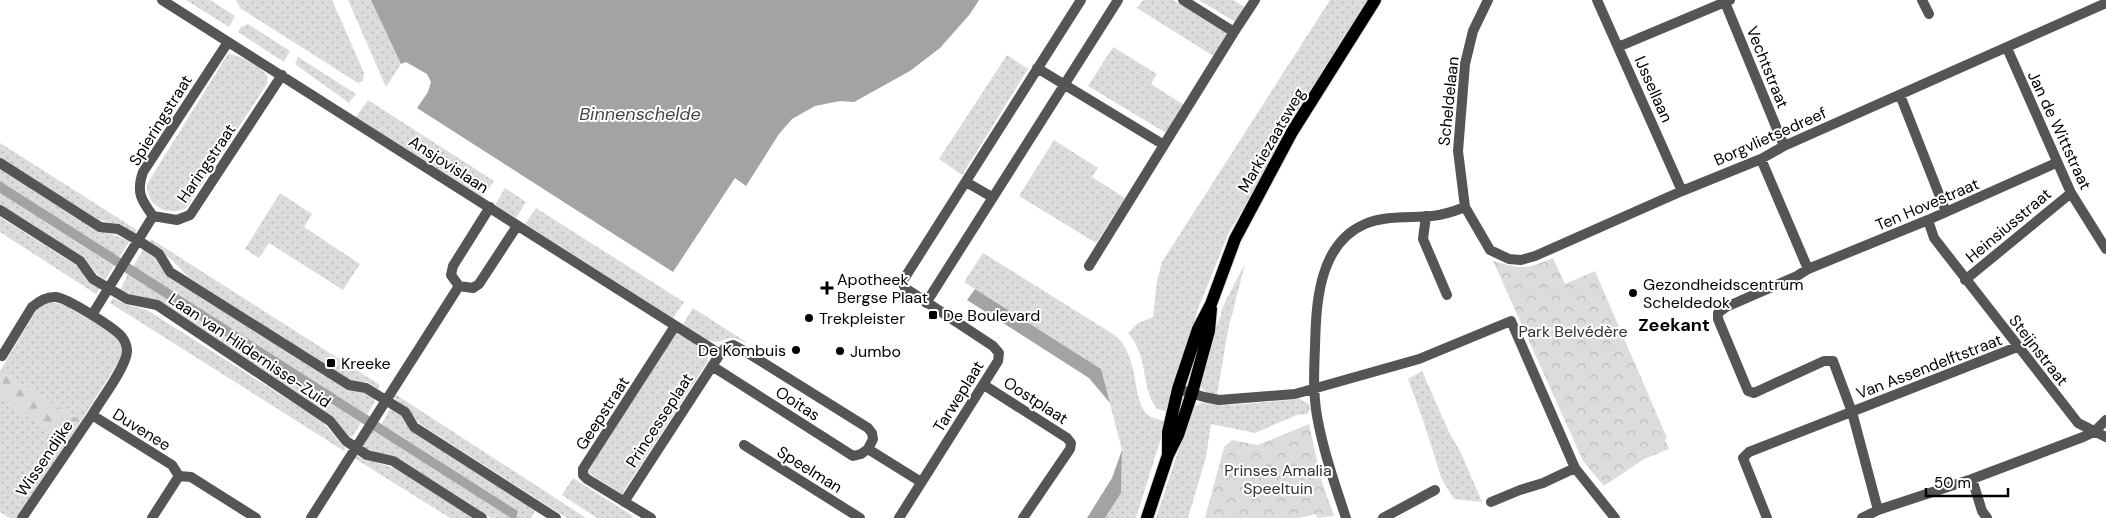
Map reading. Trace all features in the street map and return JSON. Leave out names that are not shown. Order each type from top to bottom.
[{"type":"main road","name":"Markiezaatsweg","points":[[1168,455],[1168,432],[1178,388],[1198,329],[1211,304],[1235,239],[1292,132],[1375,0]]},
{"type":"main road","name":"Markiezaatsweg","points":[[1147,518],[1168,455],[1178,435],[1192,393],[1209,331],[1211,304]]},
{"type":"street","name":"Ansjovislaan","points":[[162,0],[720,354]]},
{"type":"street","points":[[1081,0],[902,282],[905,288],[926,303],[1118,0]]},
{"type":"street","points":[[1184,0],[1234,32]]},
{"type":"street","points":[[1089,266],[1255,0]]},
{"type":"street","name":"Scheldelaan","points":[[1465,207],[1458,151],[1465,64],[1473,31],[1488,0]]},
{"type":"street","name":"IJssellaan","points":[[1597,0],[1682,191]]},
{"type":"street","points":[[1922,0],[1928,14]]},
{"type":"street","points":[[1618,47],[1727,1]]},
{"type":"street","name":"Vechtstraat","points":[[1727,1],[1784,146]]},
{"type":"street","name":"Borgvlietsedreef","points":[[1465,207],[1490,250],[1508,260],[1521,260],[1535,256],[1682,191],[1761,159],[1784,146],[2106,3]]},
{"type":"street","name":"Spieringstraat","points":[[153,216],[140,194],[139,184],[143,172],[228,42]]},
{"type":"street","name":"Jan de Wittstraat","points":[[2006,48],[2056,163],[2071,193],[2106,249]]},
{"type":"street","points":[[1037,68],[1164,145]]},
{"type":"street","name":"Haringstraat","points":[[153,216],[177,220],[190,215],[282,75]]},
{"type":"street","points":[[1900,95],[1946,212]]},
{"type":"street","points":[[1761,159],[1808,269]]},
{"type":"street","points":[[0,163],[100,227],[118,228],[139,241],[159,254],[170,272],[350,385],[366,388],[405,412],[414,427],[426,436],[556,518]]},
{"type":"street","name":"Ten Hovestraat","points":[[1852,412],[1833,361],[1824,361],[1754,393],[1748,391],[1718,320],[1718,313],[1726,307],[1798,276],[1808,269],[1928,220],[2056,163]]},
{"type":"street","points":[[966,182],[992,198]]},
{"type":"street","name":"Heinsiusstraat","points":[[1965,280],[2071,193]]},
{"type":"street","points":[[1345,518],[1324,447],[1314,388],[1315,314],[1324,271],[1335,250],[1346,237],[1364,224],[1392,218],[1444,214],[1465,207]]},
{"type":"street","points":[[490,208],[453,266],[451,275],[458,286],[473,288],[479,284],[518,226]]},
{"type":"street","name":"Laan van Hildernisse-Zuid","points":[[0,210],[80,261],[93,279],[127,299],[157,305],[330,421],[346,441],[356,448],[367,455],[393,461],[482,518]]},
{"type":"street","points":[[92,316],[153,216]]},
{"type":"street","points":[[1426,216],[1423,239],[1447,295]]},
{"type":"street","name":"Steijnstraat","points":[[1928,220],[1934,238],[1965,280],[2078,423],[2106,436]]},
{"type":"street","points":[[311,518],[458,286]]},
{"type":"street","name":"Duvenee","points":[[1,357],[32,308],[39,301],[57,297],[66,300],[92,316],[122,336],[127,349],[124,363],[92,415],[172,465],[179,476],[191,476],[256,518]]},
{"type":"street","name":"Tarweplaat","points":[[899,518],[998,361],[999,353],[993,346],[926,303]]},
{"type":"street","points":[[1178,388],[1219,400],[1295,394],[1419,358],[1511,321],[1575,468],[1614,518]]},
{"type":"street","name":"Geepstraat","points":[[624,502],[583,475],[583,469],[675,326]]},
{"type":"street","name":"Ooitas","points":[[712,366],[852,456],[861,454],[868,449],[873,439],[872,432],[868,428],[733,345],[725,348],[720,354]]},
{"type":"street","name":"Van Assendelftstraat","points":[[1767,518],[1743,458],[1749,452],[2017,347]]},
{"type":"street","name":"Princesseplaat","points":[[624,502],[720,354]]},
{"type":"street","name":"Oostplaat","points":[[984,384],[1067,438],[1071,443],[1070,448],[1023,518]]},
{"type":"street","points":[[1852,412],[1878,510]]},
{"type":"street","name":"Wissendijke","points":[[22,518],[92,415]]},
{"type":"street","points":[[1862,518],[1878,510],[1972,479],[2094,432],[2106,420]]},
{"type":"street","name":"Speelman","points":[[744,445],[860,518]]},
{"type":"street","points":[[868,449],[921,482]]},
{"type":"street","points":[[1491,502],[1543,483],[1575,468]]},
{"type":"street","points":[[152,518],[179,476]]},
{"type":"street","points":[[1972,479],[1982,511],[1987,518]]},
{"type":"street","points":[[1383,518],[1435,490]]},
{"type":"street","points":[[624,502],[651,518]]},
{"type":"green space","points":[[186,0],[210,0],[235,16],[229,27]]},
{"type":"green space","points":[[236,0],[332,0],[364,73],[363,81],[358,83],[240,8]]},
{"type":"green space","points":[[348,0],[371,0],[401,64],[386,87]]},
{"type":"green space","points":[[1143,0],[1173,0],[1229,34],[1215,57],[1137,8]]},
{"type":"green space","points":[[1199,0],[1233,0],[1246,8],[1237,23]]},
{"type":"green space","points":[[1330,0],[1368,0],[1229,232],[1198,309],[1168,412],[1157,409],[1148,391],[1139,351],[1128,333],[1138,323],[1153,317],[1157,281],[1162,262]]},
{"type":"green space","points":[[248,24],[290,51],[284,62],[238,32],[241,27]]},
{"type":"green space","points":[[1113,47],[1157,74],[1151,84],[1184,105],[1166,133],[1088,86]]},
{"type":"green space","points":[[228,54],[244,59],[261,69],[267,76],[267,84],[186,208],[172,211],[159,208],[150,198],[147,184]]},
{"type":"green space","points":[[1007,55],[1028,69],[962,175],[939,159]]},
{"type":"green space","points":[[298,57],[356,94],[349,103],[295,64]]},
{"type":"green space","points":[[368,100],[494,181],[483,197],[356,117]]},
{"type":"green space","points":[[1054,140],[1098,168],[1092,177],[1125,198],[1096,243],[1019,196]]},
{"type":"green space","points":[[0,143],[137,230],[135,233],[117,224],[99,220],[0,158]]},
{"type":"green space","points":[[0,168],[94,228],[130,241],[119,257],[0,181]]},
{"type":"green space","points":[[505,188],[526,202],[516,218],[495,205]]},
{"type":"green space","points":[[0,193],[114,266],[105,280],[86,261],[0,206]]},
{"type":"green space","points":[[280,193],[312,214],[304,227],[360,264],[343,290],[269,243],[259,258],[245,249]]},
{"type":"green space","points":[[536,208],[684,302],[673,318],[525,224]]},
{"type":"green space","points":[[0,217],[79,267],[100,288],[96,294],[0,232]]},
{"type":"green space","points":[[151,239],[380,385],[378,389],[367,382],[348,381],[188,277],[172,260],[149,242]]},
{"type":"green space","points":[[144,249],[157,258],[165,272],[348,389],[372,395],[375,401],[367,415],[133,266]]},
{"type":"green space","points":[[983,253],[1113,334],[1122,343],[1128,354],[1144,411],[1151,417],[1166,422],[1136,518],[1105,518],[1121,493],[1122,450],[1101,369],[964,282]]},
{"type":"green space","name":"Park Belvédère","points":[[1553,258],[1565,284],[1595,271],[1667,438],[1665,440],[1669,449],[1644,459],[1604,486],[1583,461],[1493,261],[1523,267],[1536,265]]},
{"type":"green space","points":[[1245,264],[1228,330],[1217,395],[1210,394],[1203,390],[1199,382],[1224,304]]},
{"type":"green space","points":[[128,274],[361,423],[353,436],[348,437],[165,311],[120,290]]},
{"type":"green space","points":[[113,298],[125,304],[147,310],[314,416],[324,424],[345,448],[344,451],[110,303]]},
{"type":"green space","points":[[50,302],[65,305],[115,335],[122,345],[121,358],[81,421],[0,371],[37,309],[42,304]]},
{"type":"green space","points":[[693,308],[746,342],[730,338],[716,342],[700,336],[683,324]]},
{"type":"green space","points":[[676,332],[701,347],[705,351],[708,361],[622,494],[587,472]]},
{"type":"green space","points":[[0,371],[81,421],[68,441],[0,399]]},
{"type":"green space","points":[[1422,371],[1482,502],[1454,499],[1442,480],[1408,379]]},
{"type":"green space","points":[[395,394],[586,518],[567,518],[423,426],[393,397]]},
{"type":"green space","points":[[0,399],[68,441],[18,518],[10,518],[0,512]]},
{"type":"green space","points":[[1300,399],[1309,404],[1310,410],[1307,414],[1297,415],[1255,433],[1211,424],[1206,457],[1188,518],[1156,518],[1193,407],[1201,403],[1232,405]]},
{"type":"green space","points":[[395,409],[536,509],[531,518],[516,518],[518,511],[382,424],[389,410]]},
{"type":"green space","name":"Prinses Amalia Speeltuin","points":[[1309,424],[1322,482],[1334,516],[1317,518],[1316,514],[1298,518],[1205,518],[1224,447],[1232,440],[1258,445]]},
{"type":"green space","points":[[372,429],[511,518],[491,518],[401,461],[360,447]]},
{"type":"green space","points":[[356,456],[394,468],[474,518],[450,518],[354,458]]},
{"type":"green space","points":[[573,478],[633,516],[632,518],[597,518],[562,495]]},
{"type":"water","name":"Binnenschelde","points":[[371,0],[979,0],[970,14],[940,48],[910,71],[854,102],[840,101],[815,106],[792,119],[779,134],[746,186],[735,178],[673,272],[417,108],[428,92],[431,82],[427,74],[406,62],[401,64]]},
{"type":"water","points":[[0,181],[518,511],[516,518],[511,518],[0,193]]},
{"type":"water","points":[[975,289],[1101,369],[1110,403],[1089,378],[967,300]]},
{"type":"water","points":[[1122,450],[1121,493],[1105,518],[1087,518],[1112,478]]},
{"type":"place","name":"Apotheek Bergse Plaat","points":[[827,288]]},
{"type":"place","name":"Gezondheidscentrum Scheldedok","points":[[1633,293]]},
{"type":"place","name":"De Boulevard","points":[[933,315]]},
{"type":"place","name":"Trekpleister","points":[[809,318]]},
{"type":"place","name":"De Kombuis","points":[[796,350]]},
{"type":"place","name":"Jumbo","points":[[840,351]]},
{"type":"place","name":"Kreeke","points":[[331,363]]},
{"type":"district","name":"Zeekant","points":[[1674,325]]}]
